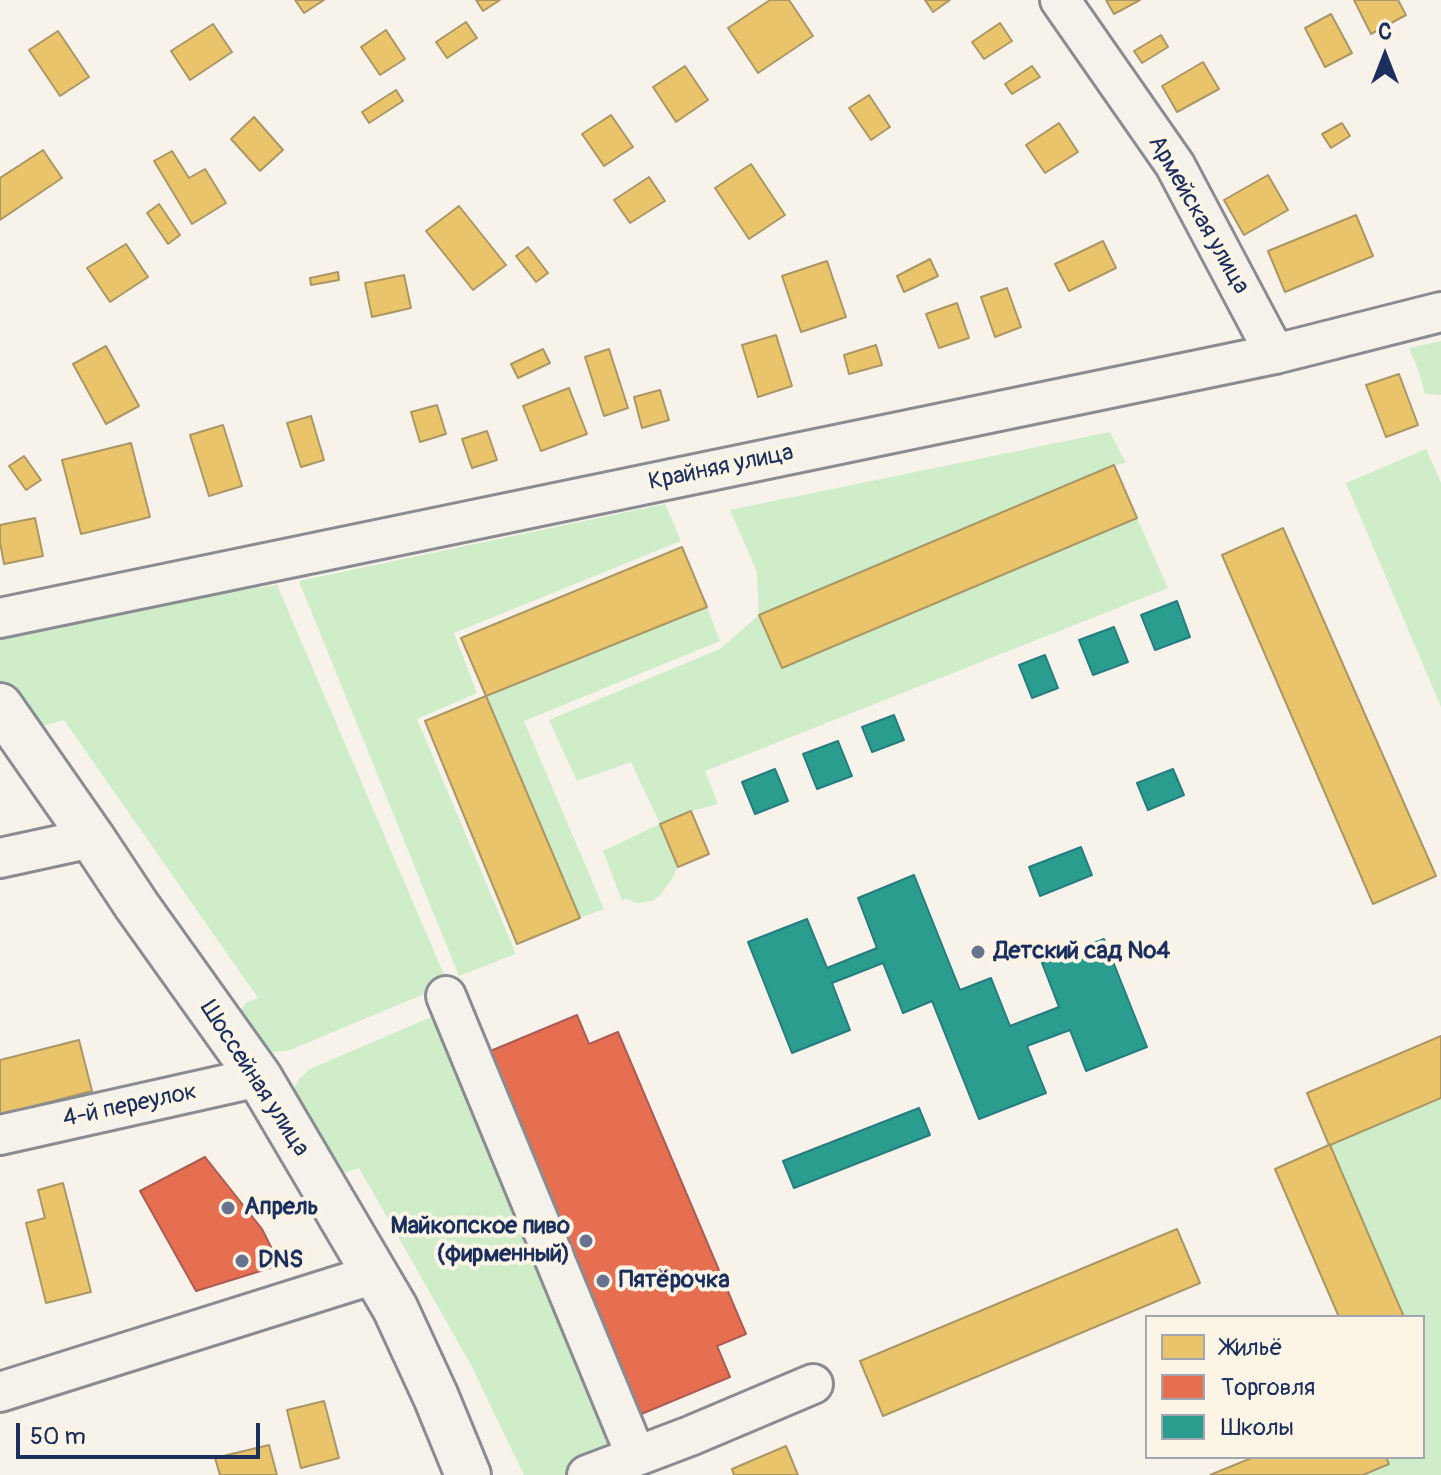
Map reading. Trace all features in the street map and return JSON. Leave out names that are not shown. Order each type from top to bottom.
[{"type":"main road","name":"Шоссейная улица","points":[[0,706],[259,1077],[395,1308],[468,1475]]},
{"type":"street","name":"Армейская улица","points":[[1060,0],[1175,165],[1275,354]]},
{"type":"street","name":"Крайняя улица","points":[[0,618],[1275,354],[1441,312]]},
{"type":"street","points":[[0,858],[92,838]]},
{"type":"street","points":[[446,996],[636,1456]]},
{"type":"street","name":"4-й переулок","points":[[0,1135],[259,1077]]},
{"type":"street","points":[[0,1392],[375,1274]]},
{"type":"street","points":[[587,1475],[813,1384]]},
{"type":"green space","points":[[1441,341],[1441,395],[1425,394],[1409,348]]},
{"type":"green space","points":[[1110,432],[1126,463],[1114,465],[759,615],[757,572],[730,510]]},
{"type":"green space","points":[[1426,449],[1441,483],[1441,707],[1346,483]]},
{"type":"green space","points":[[665,504],[681,541],[454,633],[477,693],[417,719],[516,954],[459,976],[299,581]]},
{"type":"green space","points":[[1137,518],[1168,588],[705,771],[718,804],[691,811],[678,867],[672,879],[652,901],[622,901],[603,851],[660,824],[631,762],[577,781],[549,720],[720,649],[759,615]]},
{"type":"green space","points":[[277,585],[448,984],[290,1050],[263,1052],[239,1013],[246,1003],[258,998],[64,720],[39,727],[0,687],[0,632],[15,625]]},
{"type":"green space","points":[[707,607],[720,641],[524,721],[604,909],[580,918],[486,696]]},
{"type":"green space","points":[[443,1012],[622,1453],[567,1475],[524,1475],[470,1363],[359,1168],[339,1174],[294,1105],[293,1090],[310,1069]]},
{"type":"green space","points":[[1441,1098],[1441,1475],[1363,1475],[1389,1464],[1387,1459],[1425,1459],[1425,1315],[1403,1315],[1330,1145]]},
{"type":"building: Жильё","points":[[295,0],[324,0],[304,13]]},
{"type":"building: Жильё","points":[[476,0],[500,0],[483,11]]},
{"type":"building: Жильё","points":[[770,0],[789,0],[813,36],[758,73],[728,28]]},
{"type":"building: Жильё","points":[[925,0],[950,0],[933,12]]},
{"type":"building: Жильё","points":[[1106,0],[1140,0],[1114,14]]},
{"type":"building: Жильё","points":[[1354,0],[1398,0],[1406,15],[1371,34]]},
{"type":"building: Жильё","points":[[1331,14],[1352,53],[1325,67],[1305,28]]},
{"type":"building: Жильё","points":[[466,22],[477,38],[447,58],[436,42]]},
{"type":"building: Жильё","points":[[1000,23],[1012,41],[984,59],[972,42]]},
{"type":"building: Жильё","points":[[213,24],[232,52],[190,80],[171,51]]},
{"type":"building: Жильё","points":[[386,30],[405,59],[380,75],[361,47]]},
{"type":"building: Жильё","points":[[58,31],[89,77],[60,96],[29,50]]},
{"type":"building: Жильё","points":[[1161,35],[1168,47],[1142,63],[1134,51]]},
{"type":"building: Жильё","points":[[1203,62],[1219,89],[1177,112],[1162,86]]},
{"type":"building: Жильё","points":[[685,66],[708,100],[676,122],[653,87]]},
{"type":"building: Жильё","points":[[1032,66],[1040,77],[1012,94],[1005,84]]},
{"type":"building: Жильё","points":[[396,90],[403,101],[369,123],[362,112]]},
{"type":"building: Жильё","points":[[869,95],[890,127],[871,140],[849,108]]},
{"type":"building: Жильё","points":[[611,115],[633,147],[604,166],[582,134]]},
{"type":"building: Жильё","points":[[254,117],[283,150],[260,171],[231,139]]},
{"type":"building: Жильё","points":[[1059,123],[1078,152],[1045,173],[1026,145]]},
{"type":"building: Жильё","points":[[1342,123],[1350,136],[1331,148],[1322,134]]},
{"type":"building: Жильё","points":[[43,150],[62,178],[0,220],[0,178]]},
{"type":"building: Жильё","points":[[172,151],[189,178],[205,169],[226,203],[192,224],[154,161]]},
{"type":"building: Жильё","points":[[751,164],[785,215],[749,239],[715,188]]},
{"type":"building: Жильё","points":[[1268,175],[1288,210],[1244,235],[1224,200]]},
{"type":"building: Жильё","points":[[649,177],[665,201],[630,223],[614,200]]},
{"type":"building: Жильё","points":[[159,204],[180,235],[168,244],[147,213]]},
{"type":"building: Жильё","points":[[459,206],[506,265],[473,290],[426,231]]},
{"type":"building: Жильё","points":[[1356,215],[1373,256],[1285,292],[1268,251]]},
{"type":"building: Жильё","points":[[1103,241],[1116,268],[1069,291],[1055,264]]},
{"type":"building: Жильё","points":[[126,244],[148,277],[110,302],[87,268]]},
{"type":"building: Жильё","points":[[528,247],[548,273],[536,282],[516,256]]},
{"type":"building: Жильё","points":[[930,259],[938,276],[904,292],[897,276]]},
{"type":"building: Жильё","points":[[827,261],[846,317],[801,332],[782,276]]},
{"type":"building: Жильё","points":[[338,272],[339,280],[311,285],[310,278]]},
{"type":"building: Жильё","points":[[404,275],[411,308],[372,317],[365,283]]},
{"type":"building: Жильё","points":[[1007,288],[1021,327],[995,337],[981,297]]},
{"type":"building: Жильё","points":[[957,303],[969,338],[939,348],[926,314]]},
{"type":"building: Жильё","points":[[776,335],[792,386],[758,397],[742,345]]},
{"type":"building: Жильё","points":[[876,345],[882,365],[849,374],[844,355]]},
{"type":"building: Жильё","points":[[106,346],[139,406],[106,424],[73,364]]},
{"type":"building: Жильё","points":[[543,349],[550,363],[518,378],[511,364]]},
{"type":"building: Жильё","points":[[609,349],[628,408],[604,416],[585,357]]},
{"type":"building: Жильё","points":[[1399,374],[1418,425],[1386,437],[1366,385]]},
{"type":"building: Жильё","points":[[569,388],[587,434],[541,451],[523,406]]},
{"type":"building: Жильё","points":[[660,390],[669,420],[642,428],[634,397]]},
{"type":"building: Жильё","points":[[437,405],[446,434],[420,442],[411,412]]},
{"type":"building: Жильё","points":[[311,416],[324,460],[301,467],[287,423]]},
{"type":"building: Жильё","points":[[223,425],[242,486],[209,496],[190,435]]},
{"type":"building: Жильё","points":[[487,431],[497,460],[472,468],[462,439]]},
{"type":"building: Жильё","points":[[131,443],[150,517],[81,534],[62,460]]},
{"type":"building: Жильё","points":[[24,456],[41,480],[26,490],[9,466]]},
{"type":"building: Жильё","points":[[1114,465],[1137,518],[782,668],[759,615]]},
{"type":"building: Жильё","points":[[35,518],[43,556],[4,564],[0,525]]},
{"type":"building: Жильё","points":[[1283,528],[1436,876],[1373,904],[1222,555]]},
{"type":"building: Жильё","points":[[682,547],[707,607],[486,696],[461,638]]},
{"type":"building: Жильё","points":[[486,696],[580,918],[517,944],[425,721]]},
{"type":"building: Жильё","points":[[691,811],[709,854],[678,867],[660,824]]},
{"type":"building: Жильё","points":[[1441,1036],[1441,1098],[1330,1145],[1403,1315],[1338,1315],[1275,1169],[1329,1145],[1307,1093]]},
{"type":"building: Жильё","points":[[79,1040],[92,1091],[0,1115],[0,1060]]},
{"type":"building: Жильё","points":[[63,1183],[91,1292],[46,1303],[26,1223],[45,1218],[38,1190]]},
{"type":"building: Жильё","points":[[1177,1229],[1200,1283],[883,1416],[860,1361]]},
{"type":"building: Жильё","points":[[324,1401],[339,1458],[301,1468],[287,1410]]},
{"type":"building: Жильё","points":[[269,1445],[277,1475],[220,1475],[215,1458]]},
{"type":"building: Жильё","points":[[786,1446],[798,1475],[734,1475],[732,1469]]},
{"type":"building: Жильё","points":[[1249,1459],[1387,1459],[1389,1464],[1363,1475],[1210,1475]]},
{"type":"building: Торговля","points":[[577,1015],[589,1044],[618,1032],[746,1334],[717,1346],[730,1377],[639,1415],[488,1052]]},
{"type":"building: Торговля","points":[[205,1157],[262,1229],[280,1265],[196,1291],[140,1191]]},
{"type":"building: Школы","points":[[1177,601],[1190,637],[1155,650],[1141,615]]},
{"type":"building: Школы","points":[[1114,627],[1128,662],[1093,675],[1079,640]]},
{"type":"building: Школы","points":[[1045,655],[1058,688],[1032,698],[1019,665]]},
{"type":"building: Школы","points":[[894,715],[904,740],[872,752],[862,727]]},
{"type":"building: Школы","points":[[838,741],[852,776],[817,789],[803,754]]},
{"type":"building: Школы","points":[[775,769],[788,801],[755,814],[742,782]]},
{"type":"building: Школы","points":[[1173,769],[1184,795],[1148,810],[1137,783]]},
{"type":"building: Школы","points":[[1081,847],[1092,875],[1040,896],[1029,867]]},
{"type":"building: Школы","points":[[914,875],[960,990],[991,978],[1010,1026],[1059,1007],[1042,963],[1104,939],[1147,1047],[1086,1071],[1070,1030],[1027,1046],[1046,1093],[979,1119],[932,1001],[903,1013],[883,963],[832,983],[850,1030],[792,1053],[748,942],[807,919],[827,968],[877,948],[858,898]]},
{"type":"building: Школы","points":[[919,1108],[930,1135],[794,1188],[783,1161]]},
{"type":"place","name":"Детский сад №4","points":[[978,952]]},
{"type":"place","name":"Апрель","points":[[228,1208]]},
{"type":"place","name":"Майкопское пиво (фирменный)","points":[[586,1241]]},
{"type":"place","name":"DNS","points":[[242,1261]]},
{"type":"place","name":"Пятёрочка","points":[[603,1281]]}]
